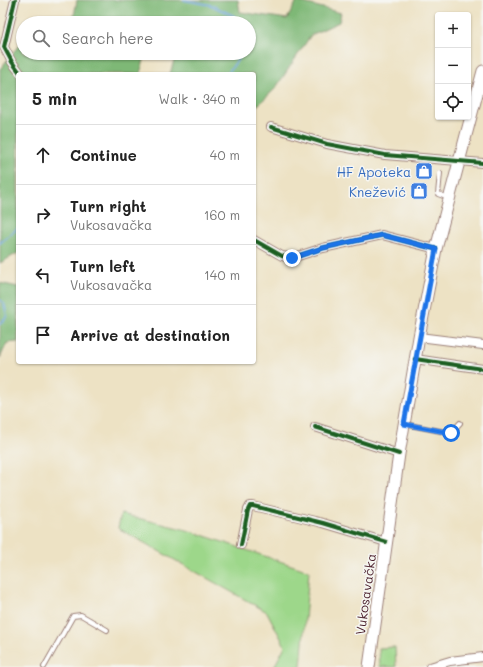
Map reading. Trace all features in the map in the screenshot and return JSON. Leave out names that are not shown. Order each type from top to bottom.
[{"type":"main road","name":"Vukosavačka","points":[[369,667],[399,454],[419,337],[436,249],[483,71]]},
{"type":"street","points":[[15,0],[2,47],[20,72]]},
{"type":"street","points":[[271,127],[327,144],[385,155],[483,163]]},
{"type":"street","points":[[256,241],[282,256],[292,258],[323,248],[382,235],[436,249]]},
{"type":"street","points":[[419,337],[483,345]]},
{"type":"street","points":[[415,359],[483,369]]},
{"type":"street","points":[[315,427],[399,454]]},
{"type":"street","points":[[241,545],[250,506],[323,523],[386,542]]},
{"type":"street","points":[[430,667],[450,661],[483,657]]},
{"type":"lane","points":[[440,173],[438,194],[450,198]]},
{"type":"lane","points":[[404,424],[451,433],[460,423]]},
{"type":"lane","points":[[44,667],[73,616],[81,615],[107,630]]},
{"type":"green space","points":[[77,0],[238,0],[240,12],[287,19],[297,1],[341,13],[339,22],[311,35],[275,89],[258,105],[256,105],[256,72],[171,72],[174,60],[256,60],[256,16],[74,16]]},
{"type":"green space","points":[[16,49],[16,60],[144,60],[141,72],[16,72],[16,254],[0,263],[0,69]]},
{"type":"green space","points":[[0,283],[16,287],[16,342],[7,343],[0,358]]},
{"type":"green space","points":[[121,514],[187,530],[309,571],[301,667],[274,667],[285,646],[267,612],[118,528]]},
{"type":"green space","points":[[395,647],[396,667],[380,667],[379,648]]},
{"type":"waterway","points":[[184,0],[211,5],[234,16]]},
{"type":"waterway","points":[[228,72],[238,60]]},
{"type":"waterway","points":[[0,243],[16,230]]},
{"type":"waterway","points":[[0,300],[4,303],[7,316],[0,324]]},
{"type":"cycle path","points":[[15,0],[4,47],[20,72]]},
{"type":"cycle path","points":[[271,127],[327,144],[385,155],[483,163]]},
{"type":"cycle path","points":[[256,241],[282,256],[292,258],[323,248],[382,235],[436,249]]},
{"type":"cycle path","points":[[415,359],[483,369]]},
{"type":"cycle path","points":[[315,427],[399,454]]},
{"type":"cycle path","points":[[241,545],[250,506],[323,523],[386,542]]},
{"type":"place","name":"HF Apoteka","points":[[424,171]]},
{"type":"place","name":"Knežević","points":[[419,191]]},
{"type":"route","points":[[292,258],[323,248],[382,235],[436,249],[404,424],[451,433]]}]
